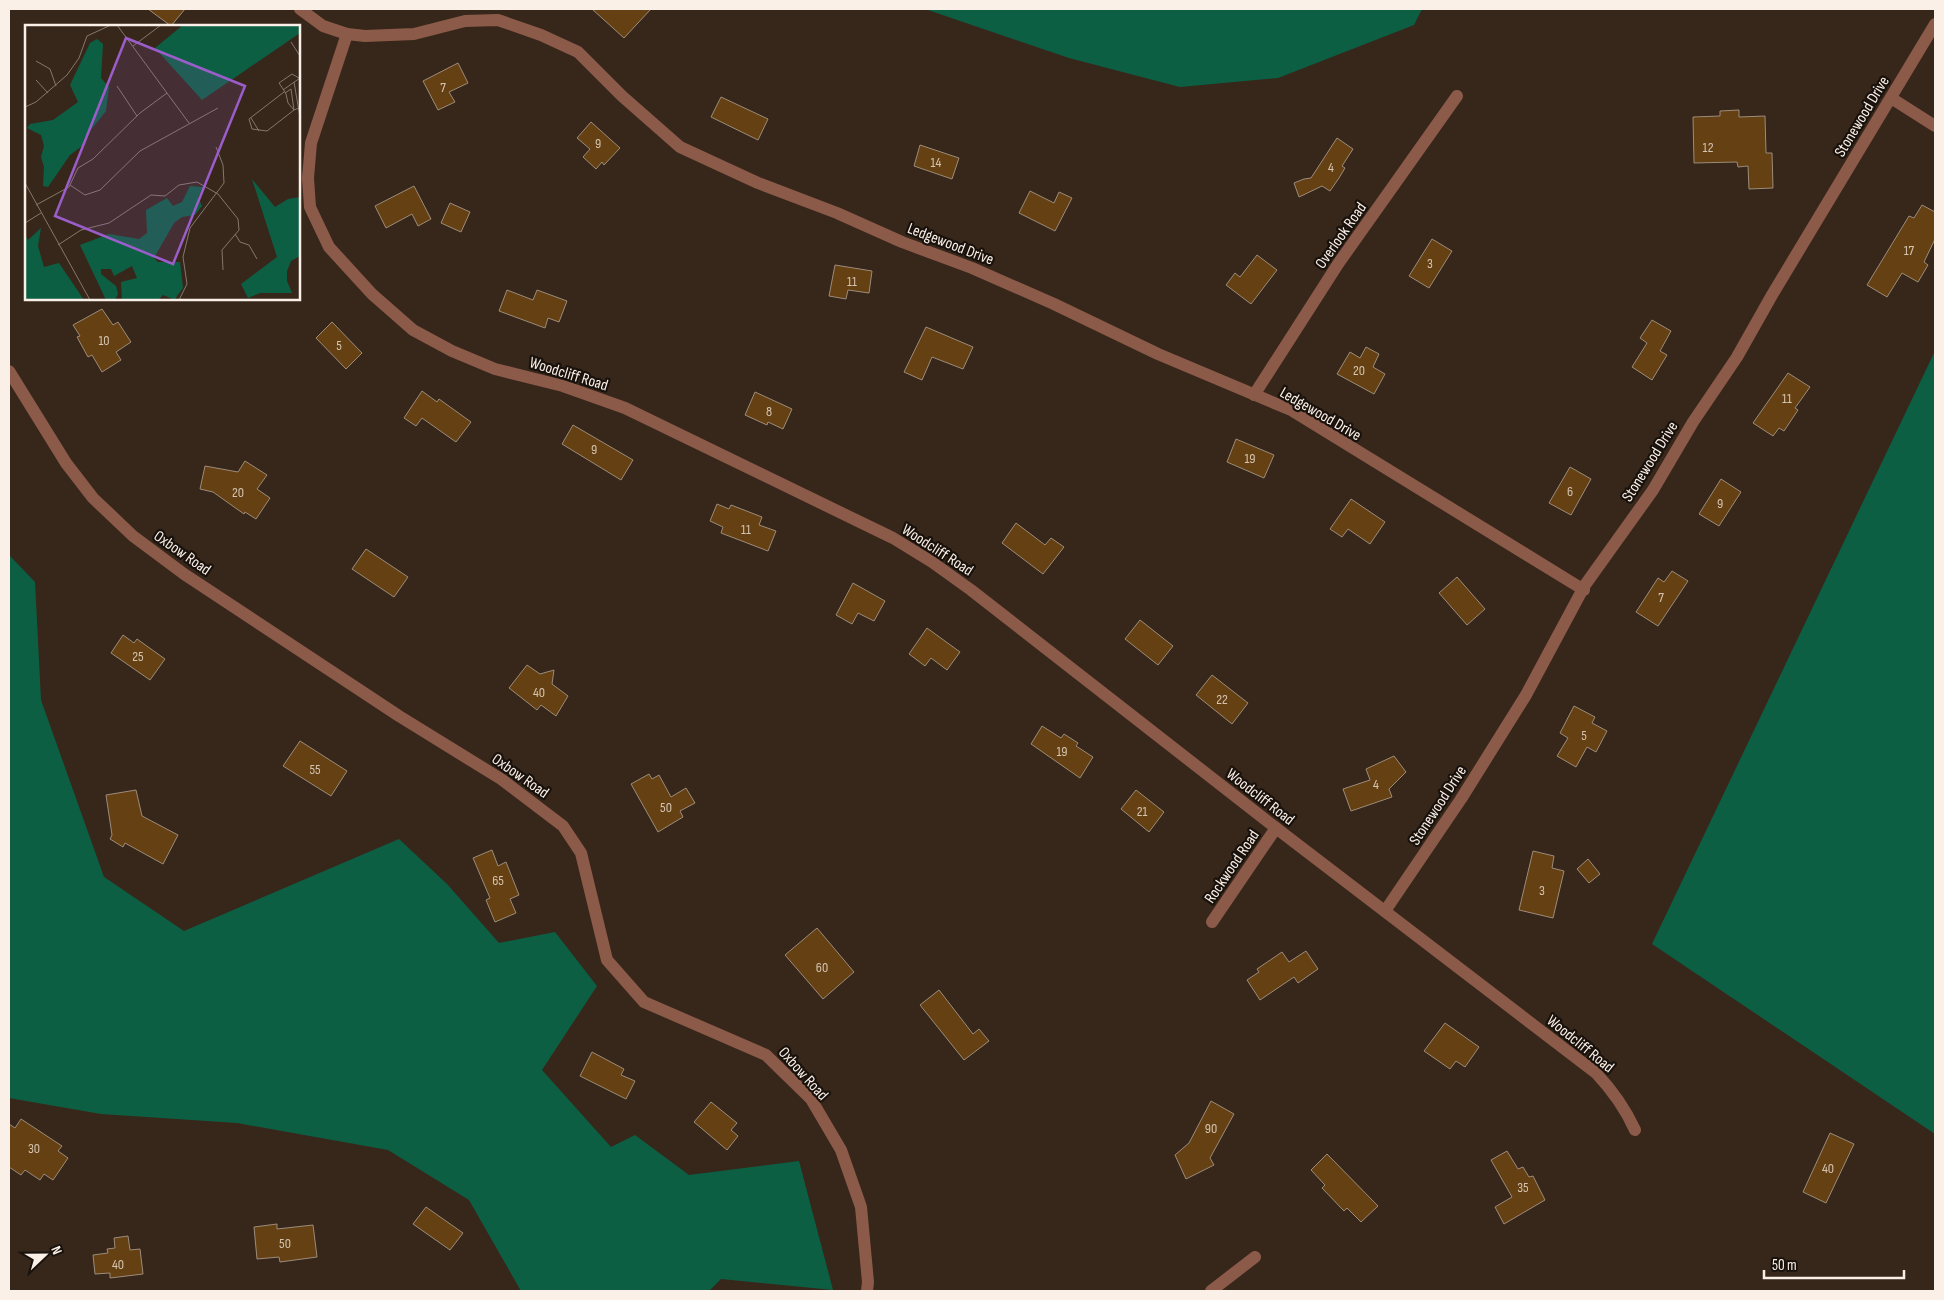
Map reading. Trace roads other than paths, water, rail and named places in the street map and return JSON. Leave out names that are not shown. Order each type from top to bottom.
[{"type":"street","name":"Ledgewood Drive","points":[[300,9],[323,26],[347,34],[365,36],[414,34],[465,20],[498,20],[541,35],[578,52],[622,96],[680,147],[758,183],[837,213],[902,242],[972,268],[1054,304],[1158,354],[1291,410],[1584,590]]},
{"type":"street","name":"Stonewood Drive","points":[[1385,911],[1461,799],[1526,695],[1585,585],[1653,490],[1693,422],[1737,357],[1935,24]]},
{"type":"street","name":"Woodcliff Road","points":[[347,34],[311,142],[308,178],[310,207],[329,247],[372,294],[413,330],[452,351],[495,369],[563,386],[625,408],[893,538],[932,562],[971,590],[1276,828],[1596,1073],[1626,1110],[1635,1130]]},
{"type":"street","name":"Overlook Road","points":[[1254,395],[1338,264],[1457,96]]},
{"type":"street","points":[[1891,98],[1935,126]]},
{"type":"street","name":"Oxbow Road","points":[[9,371],[66,463],[93,498],[133,536],[184,574],[383,706],[501,779],[563,826],[581,853],[607,960],[644,1002],[766,1055],[811,1099],[841,1150],[861,1207],[868,1282],[867,1291]]},
{"type":"street","name":"Rockwood Road","points":[[1212,922],[1276,828]]},
{"type":"street","points":[[1211,1291],[1255,1257]]}]
